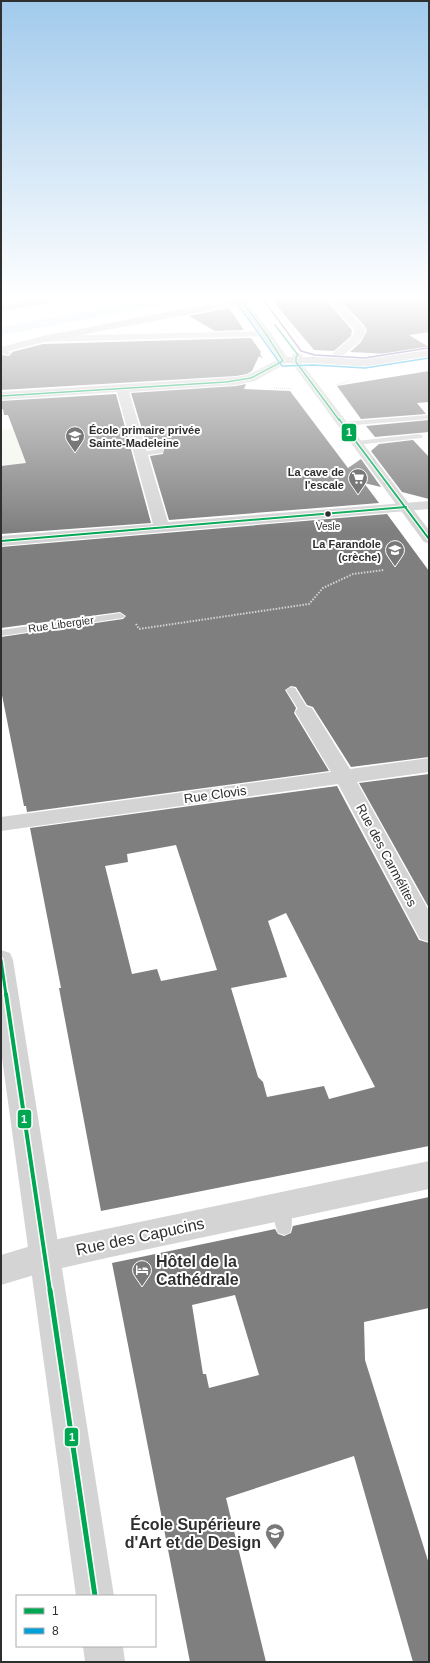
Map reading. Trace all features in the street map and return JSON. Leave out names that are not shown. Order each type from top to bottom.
[{"type":"street","points":[[1,396],[226,382],[254,377]]},
{"type":"street","points":[[314,377],[342,424],[356,442],[416,506],[429,539]]},
{"type":"street","points":[[122,389],[160,526]]},
{"type":"street","points":[[1,540],[416,506]]},
{"type":"street","name":"Rue des Carmélites","points":[[305,712],[344,777],[429,933]]},
{"type":"street","name":"Rue Clovis","points":[[1,824],[429,765]]},
{"type":"street","points":[[1,960],[95,1595]]},
{"type":"street","name":"Rue des Capucins","points":[[1,1270],[44,1257],[283,1216],[429,1175]]},
{"type":"street","points":[[103,1647],[105,1662]]},
{"type":"lane","points":[[342,424],[429,417]]},
{"type":"lane","points":[[356,442],[419,436]]},
{"type":"lane","points":[[140,454],[160,451]]},
{"type":"lane","name":"Rue Libergier","points":[[1,633],[120,616]]},
{"type":"lane","points":[[291,690],[305,712]]},
{"type":"path","points":[[136,623],[139,629],[309,604],[323,588],[353,574],[384,570]]},
{"type":"shaded area","points":[[13,429],[31,479],[1,469],[7,468],[5,465],[1,466],[1,430]]},
{"type":"building","points":[[1,377],[226,377],[1,390]]},
{"type":"building","points":[[395,377],[429,377],[429,402],[417,403],[426,414],[361,419],[337,386]]},
{"type":"building","points":[[246,384],[244,389],[290,391],[348,468],[361,459],[381,487],[364,483],[379,503],[169,520],[150,456],[163,454],[164,449],[148,449],[131,393],[236,386]]},
{"type":"building","points":[[116,394],[151,523],[1,534],[1,466],[26,463],[8,415],[4,415],[3,409],[1,410],[1,401]]},
{"type":"building","points":[[429,420],[429,432],[375,437],[366,426]]},
{"type":"building","points":[[413,440],[429,457],[429,499],[402,492],[371,451],[379,444]]},
{"type":"building","points":[[387,514],[429,571],[429,757],[351,767],[313,707],[307,705],[296,687],[291,686],[285,690],[296,708],[294,713],[329,771],[27,812],[26,806],[24,806],[1,690],[1,637],[123,619],[126,616],[120,612],[1,628],[1,547]]},
{"type":"building","points":[[429,774],[429,908],[359,783]]},
{"type":"building","points":[[337,786],[419,940],[429,943],[429,1146],[101,1211],[59,988],[61,988],[30,828]],"holes":[[[176,845],[217,970],[161,981],[157,969],[132,974],[105,866],[128,862],[127,854]],[[286,913],[347,1033],[375,1087],[329,1099],[324,1086],[267,1097],[263,1082],[258,1077],[231,988],[287,977],[268,921]]]},
{"type":"building","points":[[429,1197],[429,1308],[364,1322],[365,1360],[429,1564],[429,1662],[413,1662],[354,1456],[226,1498],[266,1662],[190,1662],[112,1263],[275,1229],[278,1234],[284,1236],[291,1233],[293,1226]],"holes":[[[235,1295],[259,1375],[209,1388],[206,1374],[203,1374],[192,1305]]]},
{"type":"tram line","points":[[373,458],[385,485]]},
{"type":"transit line","name":"1","points":[[1,396],[226,382],[254,377]]},
{"type":"transit line","name":"1","points":[[307,377],[429,539]]},
{"type":"transit line","name":"1","points":[[1,541],[406,507]]},
{"type":"transit line","name":"1","points":[[1,960],[95,1595]]},
{"type":"place","name":"École primaire privée Sainte-Madeleine","points":[[75,453]]},
{"type":"place","name":"La cave de l'escale","points":[[358,495]]},
{"type":"place","name":"Vesle","points":[[328,514]]},
{"type":"place","name":"La Farandole (crèche)","points":[[395,567]]},
{"type":"place","name":"Hôtel de la Cathédrale","points":[[142,1287]]},
{"type":"place","name":"École Supérieure d'Art et de Design","points":[[275,1550]]}]
